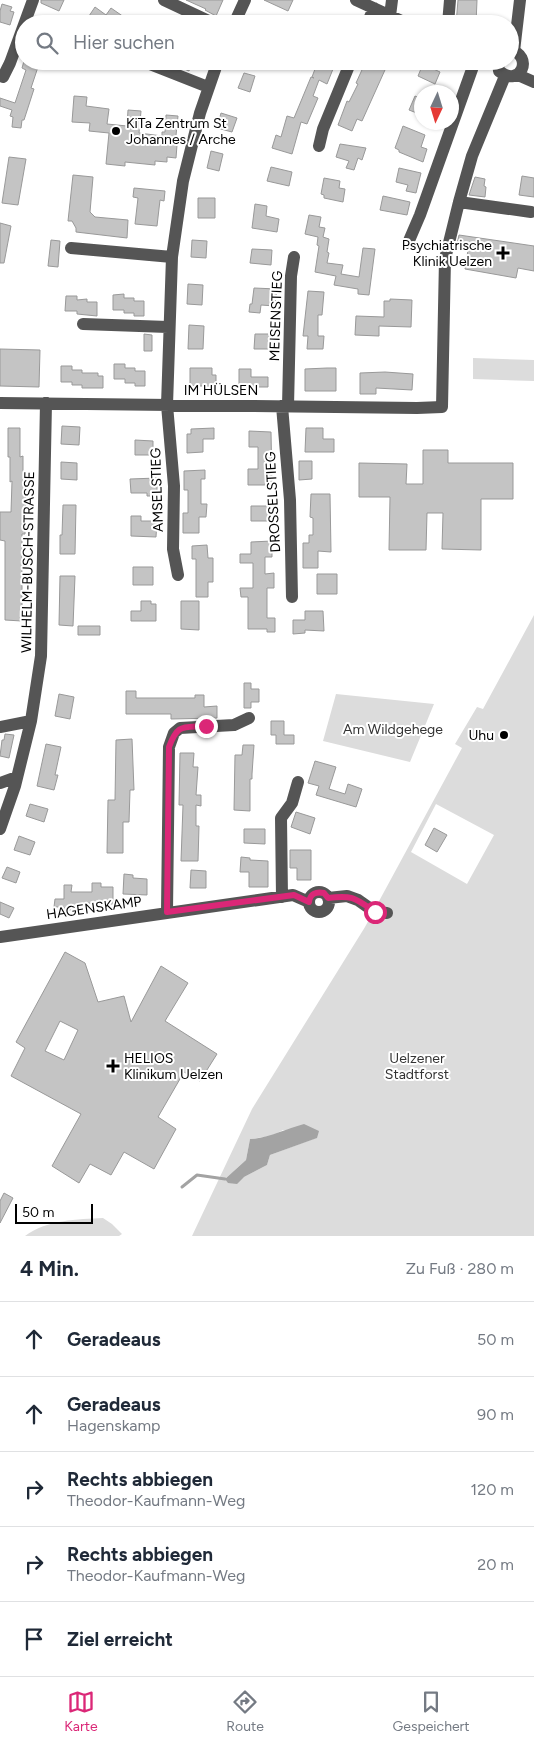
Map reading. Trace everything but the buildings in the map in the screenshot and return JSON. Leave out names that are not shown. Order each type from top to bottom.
[{"type":"street","points":[[28,15],[33,0]]},
{"type":"street","points":[[164,0],[195,15]]},
{"type":"street","points":[[238,15],[245,0]]},
{"type":"street","points":[[356,0],[388,15]]},
{"type":"street","points":[[390,15],[392,0]]},
{"type":"street","points":[[449,15],[450,0]]},
{"type":"street","points":[[518,15],[520,0]]},
{"type":"street","points":[[371,15],[374,8]]},
{"type":"street","points":[[3,77],[15,49]]},
{"type":"street","points":[[519,54],[522,56],[524,63],[523,70],[512,76],[472,156],[460,202],[531,212]]},
{"type":"street","points":[[165,70],[208,87]]},
{"type":"street","name":"AMSELSTIEG","points":[[178,575],[173,549],[174,486],[167,405],[168,327],[172,257],[183,181],[208,87],[215,70]]},
{"type":"street","points":[[319,146],[322,129],[347,70]]},
{"type":"street","points":[[408,243],[420,215],[472,70]]},
{"type":"street","points":[[498,70],[534,82]]},
{"type":"street","name":"IM HÜLSEN","points":[[0,403],[442,407],[446,259],[460,202]]},
{"type":"street","points":[[71,248],[172,257]]},
{"type":"street","name":"MEISENSTIEG","points":[[285,406],[291,276],[294,256]]},
{"type":"street","points":[[83,324],[168,327]]},
{"type":"street","name":"WILHELM-BUSCH-STRASSE","points":[[0,829],[17,777],[31,721],[41,656],[46,403]]},
{"type":"street","name":"DROSSELSTIEG","points":[[285,406],[290,500],[292,597]]},
{"type":"street","points":[[167,912],[169,747],[174,733],[180,728],[234,725],[249,718]]},
{"type":"street","points":[[0,727],[31,721]]},
{"type":"street","points":[[0,783],[17,777]]},
{"type":"street","points":[[282,897],[281,818],[292,803],[298,782]]},
{"type":"street","name":"HAGENSKAMP","points":[[0,937],[294,895],[309,902],[311,895],[317,892],[324,893],[328,898],[347,896],[358,900],[375,912],[387,913]]},
{"type":"green space","points":[[473,358],[534,360],[534,381],[473,379]]},
{"type":"green space","name":"Uelzener Stadtforst","points":[[534,615],[534,1236],[192,1236],[252,1109],[365,927],[462,748],[455,744],[477,707],[483,709]],"holes":[[[436,804],[494,835],[467,884],[411,852]],[[283,1130],[316,1138],[270,1155],[267,1165],[244,1177],[225,1179],[246,1160],[250,1139],[271,1136]]]},
{"type":"green space","name":"Am Wildgehege","points":[[336,694],[434,704],[410,762],[323,741]]},
{"type":"green space","points":[[103,1218],[122,1234],[119,1236],[25,1236],[52,1224],[73,1220]]},
{"type":"shaded area","points":[[304,1124],[319,1131],[317,1138],[270,1155],[267,1165],[244,1177],[237,1184],[228,1183],[225,1179],[246,1160],[250,1139]]},
{"type":"waterway","points":[[182,1187],[197,1175],[225,1179]]},
{"type":"place","name":"KiTa Zentrum St Johannes / Arche","points":[[116,131]]},
{"type":"place","name":"Psychiatrische Klinik Uelzen","points":[[503,253]]},
{"type":"place","name":"Uhu","points":[[504,735]]},
{"type":"place","name":"HELIOS Klinikum Uelzen","points":[[113,1066]]},
{"type":"route","points":[[206,726],[180,728],[174,733],[169,747],[167,912],[294,895],[309,902],[311,895],[320,892],[324,893],[328,898],[347,896],[358,900],[375,912]]}]
